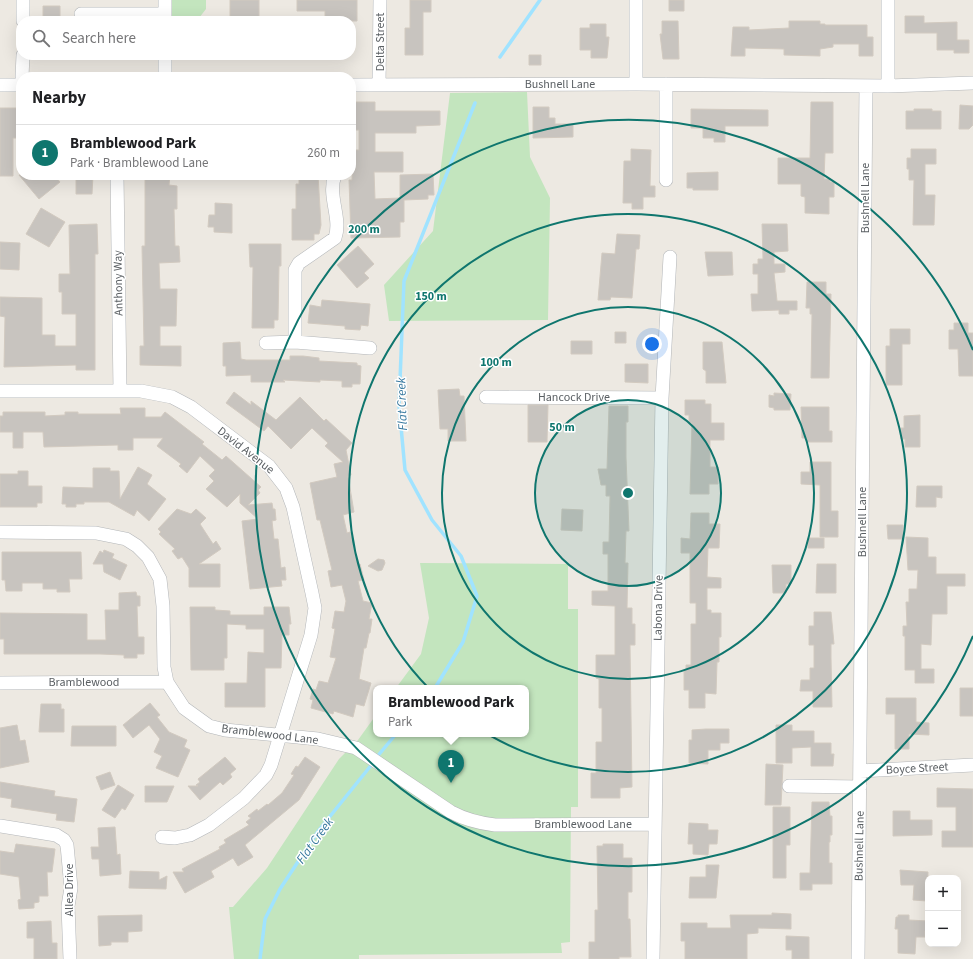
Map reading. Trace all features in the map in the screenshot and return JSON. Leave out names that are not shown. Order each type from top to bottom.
[{"type":"street","points":[[23,0],[23,16]]},
{"type":"street","points":[[165,0],[165,16]]},
{"type":"street","name":"Delta Street","points":[[379,85],[380,0]]},
{"type":"street","points":[[636,0],[636,84]]},
{"type":"street","points":[[888,0],[888,86]]},
{"type":"street","points":[[81,14],[123,16]]},
{"type":"street","points":[[22,60],[22,72]]},
{"type":"street","points":[[164,72],[165,60]]},
{"type":"street","name":"Bushnell Lane","points":[[356,85],[666,84],[888,86],[973,83]]},
{"type":"street","points":[[666,84],[666,180]]},
{"type":"street","points":[[0,85],[16,85]]},
{"type":"street","name":"Bushnell Lane","points":[[858,959],[866,86]]},
{"type":"street","name":"Anthony Way","points":[[117,180],[120,391]]},
{"type":"street","points":[[295,342],[295,270],[299,263],[335,238],[337,217],[334,207],[334,180]]},
{"type":"street","name":"Labona Drive","points":[[653,959],[662,398],[670,257]]},
{"type":"street","points":[[266,343],[295,342],[370,348]]},
{"type":"street","name":"David Avenue","points":[[0,391],[141,391],[172,397],[191,408],[269,466],[279,477],[286,488],[295,514],[315,608],[311,635],[280,735]]},
{"type":"street","name":"Hancock Drive","points":[[486,397],[662,398]]},
{"type":"street","name":"Bramblewood Lane","points":[[0,532],[96,532],[114,535],[138,546],[148,557],[160,579],[163,606],[163,656],[167,682],[184,708],[209,726],[242,732],[318,739],[356,748],[451,812],[464,819],[478,823],[495,825],[654,824]]},
{"type":"street","name":"Bramblewood","points":[[0,682],[167,682]]},
{"type":"street","points":[[162,837],[175,838],[190,835],[209,825],[244,798],[266,775],[280,735]]},
{"type":"street","name":"Boyce Street","points":[[860,771],[973,765]]},
{"type":"street","points":[[789,786],[860,786]]},
{"type":"street","name":"Allea Drive","points":[[0,826],[56,835],[64,840],[67,845],[70,888],[68,906],[70,959]]},
{"type":"green space","points":[[170,0],[206,0],[206,9],[201,16],[170,16]]},
{"type":"green space","points":[[527,92],[530,157],[550,198],[548,320],[389,321],[384,285],[433,231],[450,93]]},
{"type":"green space","points":[[420,563],[568,564],[568,609],[578,609],[578,807],[571,807],[570,942],[561,943],[562,953],[359,955],[359,959],[234,959],[229,907],[233,907],[267,868],[339,759],[358,740],[373,719],[373,737],[529,737],[529,685],[398,685],[421,654],[429,618]]},
{"type":"building","points":[[230,0],[259,0],[259,16],[230,16]]},
{"type":"building","points":[[297,0],[357,0],[357,21],[356,16],[325,16],[325,11],[297,11]]},
{"type":"building","points":[[410,0],[431,0],[431,12],[423,12],[423,55],[405,55],[405,28],[410,28]]},
{"type":"building","points":[[669,0],[684,0],[684,11],[669,11]]},
{"type":"building","points":[[43,6],[60,6],[60,16],[43,16]]},
{"type":"building","points":[[905,16],[924,16],[924,23],[957,22],[957,40],[969,40],[969,53],[954,53],[954,50],[937,50],[937,33],[905,33]]},
{"type":"building","points":[[662,21],[678,21],[679,59],[663,59],[660,34],[662,34]]},
{"type":"building","points":[[789,21],[820,21],[820,24],[825,25],[867,25],[867,37],[873,37],[873,56],[859,56],[859,44],[833,44],[833,47],[820,49],[820,56],[784,55],[784,49],[745,48],[745,56],[731,56],[733,27],[749,27],[749,30],[789,28]]},
{"type":"building","points":[[590,24],[606,24],[606,37],[609,37],[607,58],[591,58],[591,50],[580,50],[580,28],[590,28]]},
{"type":"building","points":[[529,55],[541,55],[541,65],[529,65]]},
{"type":"building","points":[[356,102],[375,102],[375,111],[440,111],[440,125],[416,126],[416,133],[375,133],[375,152],[403,152],[403,172],[374,172],[375,199],[400,198],[400,175],[433,174],[434,195],[428,195],[428,199],[404,200],[404,222],[400,222],[400,237],[351,238],[349,180],[356,180],[356,150],[359,150],[359,130],[356,130]]},
{"type":"building","points":[[811,102],[833,102],[833,153],[825,153],[824,179],[830,179],[830,182],[834,182],[834,197],[829,197],[829,214],[805,213],[805,197],[801,196],[801,184],[778,184],[778,158],[810,158]]},
{"type":"building","points":[[960,105],[973,106],[973,125],[969,129],[959,129]]},
{"type":"building","points":[[533,107],[549,107],[549,118],[555,118],[555,124],[573,124],[573,137],[533,138]]},
{"type":"building","points":[[0,108],[16,108],[16,138],[13,138],[13,176],[0,176]]},
{"type":"building","points":[[691,109],[768,110],[768,126],[725,126],[725,142],[714,142],[714,138],[703,138],[703,128],[691,128]]},
{"type":"building","points":[[914,109],[932,109],[932,111],[941,111],[941,129],[906,129],[906,111],[914,111]]},
{"type":"building","points":[[631,149],[651,150],[650,186],[655,186],[655,197],[643,197],[643,209],[632,209],[632,203],[623,203],[624,161],[631,161]]},
{"type":"building","points":[[911,149],[936,149],[936,164],[925,164],[925,195],[935,195],[934,225],[913,225],[914,180],[909,180],[909,169],[907,169],[907,158],[911,158]]},
{"type":"building","points":[[718,172],[718,190],[693,190],[693,188],[687,188],[687,173]]},
{"type":"building","points":[[23,180],[58,180],[60,182],[39,199]]},
{"type":"building","points":[[76,180],[93,180],[92,194],[76,194]]},
{"type":"building","points":[[145,180],[170,180],[169,185],[177,186],[177,209],[174,209],[175,246],[179,246],[180,262],[159,263],[160,289],[177,289],[176,326],[160,326],[160,346],[181,346],[181,366],[140,365],[140,346],[144,346],[142,246],[145,246]]},
{"type":"building","points":[[299,180],[318,180],[321,225],[319,234],[314,234],[314,240],[292,240],[292,209],[296,209],[296,184],[299,184]]},
{"type":"building","points":[[215,203],[232,204],[232,233],[214,232],[214,227],[208,227],[209,215],[215,215]]},
{"type":"building","points":[[41,208],[65,222],[49,247],[26,234]]},
{"type":"building","points":[[97,224],[98,254],[95,254],[95,370],[76,370],[76,365],[4,367],[5,317],[0,316],[0,297],[42,298],[42,335],[55,335],[55,346],[76,346],[76,314],[62,314],[62,292],[59,292],[59,274],[70,274],[69,225]]},
{"type":"building","points":[[762,224],[787,224],[788,251],[774,252],[774,264],[785,264],[785,272],[774,273],[777,301],[797,301],[797,310],[789,310],[789,314],[779,314],[779,310],[752,311],[751,294],[758,294],[758,274],[753,274],[753,264],[758,264],[758,259],[763,259]]},
{"type":"building","points":[[617,234],[640,235],[639,249],[636,249],[632,298],[611,297],[610,300],[598,300],[602,253],[615,254]]},
{"type":"building","points":[[0,242],[20,243],[19,270],[0,269]]},
{"type":"building","points":[[249,244],[281,244],[278,320],[274,320],[274,328],[252,328],[253,267],[250,267]]},
{"type":"building","points":[[358,246],[374,264],[364,273],[369,278],[357,288],[337,265]]},
{"type":"building","points":[[705,252],[732,252],[733,275],[708,276]]},
{"type":"building","points":[[807,282],[826,282],[826,294],[831,294],[829,378],[811,378],[812,314],[810,314],[810,308],[806,308]]},
{"type":"building","points":[[322,300],[370,304],[368,326],[361,325],[360,330],[345,329],[345,326],[308,323],[310,305],[321,307]]},
{"type":"building","points":[[954,323],[968,323],[968,333],[973,333],[973,376],[959,376],[958,349],[949,349],[949,330],[954,330]]},
{"type":"building","points":[[890,329],[910,329],[910,344],[902,344],[902,385],[886,385],[886,346],[890,346]]},
{"type":"building","points":[[615,332],[626,332],[626,343],[615,343]]},
{"type":"building","points":[[571,341],[592,341],[592,354],[571,354]]},
{"type":"building","points":[[240,342],[241,359],[246,360],[290,360],[290,356],[303,356],[319,358],[319,361],[357,363],[357,365],[361,366],[360,384],[352,384],[352,387],[342,387],[342,381],[320,380],[320,382],[283,380],[285,382],[251,382],[251,375],[226,376],[226,366],[223,366],[223,343]]},
{"type":"building","points":[[703,342],[722,342],[726,383],[706,383],[706,371],[703,369]]},
{"type":"building","points":[[625,364],[648,364],[648,383],[625,382]]},
{"type":"building","points":[[459,389],[460,396],[464,396],[466,441],[448,441],[448,429],[440,429],[438,390]]},
{"type":"building","points":[[234,392],[251,405],[251,401],[276,420],[300,397],[324,421],[326,419],[352,443],[346,450],[351,475],[348,476],[354,512],[343,515],[347,533],[350,532],[358,565],[360,564],[364,580],[358,581],[363,601],[372,603],[369,619],[372,619],[370,633],[366,648],[364,648],[359,679],[371,683],[364,706],[356,704],[353,717],[334,711],[333,714],[311,708],[313,700],[310,699],[313,689],[316,690],[319,681],[328,683],[336,658],[330,657],[335,629],[332,628],[335,611],[344,612],[346,601],[342,585],[331,587],[328,571],[332,570],[320,520],[317,520],[310,483],[337,477],[334,464],[343,462],[325,446],[328,443],[312,428],[291,449],[268,426],[264,431],[226,403]]},
{"type":"building","points":[[774,393],[791,394],[790,410],[774,410],[774,408],[769,407],[769,395],[774,396]]},
{"type":"building","points":[[685,400],[705,400],[705,404],[711,404],[711,423],[724,423],[724,440],[710,440],[710,467],[718,467],[718,484],[709,484],[709,494],[690,494],[692,423],[689,423],[689,415],[685,415]]},
{"type":"building","points":[[528,405],[548,405],[547,442],[528,442]]},
{"type":"building","points":[[609,406],[628,406],[628,422],[626,422],[626,457],[629,531],[626,531],[625,563],[628,563],[627,608],[632,608],[632,624],[635,624],[635,645],[630,645],[632,787],[620,788],[620,798],[591,798],[591,773],[596,773],[596,742],[602,742],[602,708],[599,708],[599,679],[596,678],[596,655],[615,655],[615,606],[592,605],[592,591],[608,591],[608,554],[603,554],[603,542],[609,542],[610,496],[606,496],[606,485],[601,485],[598,469],[607,469]]},
{"type":"building","points":[[801,407],[829,407],[829,431],[832,431],[832,442],[807,442],[807,438],[802,438]]},
{"type":"building","points":[[120,408],[145,408],[145,417],[161,417],[165,412],[204,442],[202,444],[222,460],[226,456],[261,487],[258,490],[260,493],[248,505],[272,503],[273,509],[275,509],[276,520],[272,521],[274,539],[278,539],[281,568],[285,567],[286,580],[281,580],[282,586],[250,589],[242,521],[258,519],[240,503],[240,494],[227,507],[206,489],[214,481],[209,476],[215,470],[200,456],[187,473],[179,466],[181,464],[157,446],[163,438],[133,438],[133,450],[118,450],[118,445],[44,447],[43,432],[23,432],[23,448],[13,448],[13,432],[0,432],[0,416],[3,416],[3,412],[45,412],[45,416],[65,415],[65,412],[78,412],[78,414],[121,414]]},
{"type":"building","points":[[920,415],[920,447],[905,447],[905,439],[901,439],[901,428],[904,428],[904,416]]},
{"type":"building","points":[[810,462],[831,462],[831,511],[838,511],[838,537],[820,537],[820,485],[801,484],[801,472],[810,472]]},
{"type":"building","points":[[138,467],[152,475],[147,484],[166,499],[149,521],[137,510],[134,516],[109,502],[84,502],[84,504],[76,504],[76,507],[66,507],[66,504],[62,504],[63,487],[93,488],[93,468],[110,468],[110,471],[119,471],[120,499]]},
{"type":"building","points":[[18,471],[28,471],[28,486],[42,486],[42,503],[37,503],[37,507],[0,507],[0,474],[18,474]]},
{"type":"building","points":[[917,486],[942,486],[942,498],[936,497],[936,507],[916,507]]},
{"type":"building","points":[[177,509],[191,514],[196,509],[206,518],[200,524],[213,544],[216,541],[221,549],[199,564],[220,564],[220,587],[189,587],[189,568],[182,557],[178,559],[172,551],[175,549],[159,534],[161,532],[158,529]]},
{"type":"building","points":[[562,509],[583,510],[582,531],[561,530]]},
{"type":"building","points":[[691,513],[709,513],[709,524],[720,524],[719,548],[708,548],[707,577],[721,578],[721,588],[707,588],[707,610],[711,610],[711,613],[721,613],[719,662],[717,662],[716,694],[705,693],[705,708],[689,708],[689,690],[684,690],[684,670],[686,670],[686,665],[691,665],[691,624],[696,624],[696,603],[690,603],[690,553],[681,553],[681,538],[690,539]]},
{"type":"building","points":[[887,525],[903,525],[903,539],[888,539]]},
{"type":"building","points":[[906,537],[928,538],[928,557],[936,557],[936,574],[965,574],[965,586],[947,586],[947,614],[932,614],[931,645],[921,644],[921,669],[934,669],[934,683],[915,683],[915,670],[905,670],[905,636],[903,636],[903,626],[907,626],[906,602],[909,602],[909,589],[917,589],[918,570],[908,570]]},
{"type":"building","points":[[808,538],[824,538],[824,548],[808,548]]},
{"type":"building","points":[[104,550],[114,554],[112,558],[127,565],[120,580],[104,572],[103,564],[93,564],[100,551],[103,553]]},
{"type":"building","points":[[2,552],[81,552],[82,579],[69,579],[70,592],[57,592],[57,589],[43,589],[43,583],[22,583],[22,591],[6,591],[5,580],[2,580]]},
{"type":"building","points":[[378,559],[384,560],[385,563],[382,570],[378,571],[368,566]]},
{"type":"building","points":[[817,564],[836,564],[836,593],[816,593]]},
{"type":"building","points":[[772,565],[791,565],[791,584],[786,584],[786,593],[773,593]]},
{"type":"building","points":[[136,592],[137,596],[140,596],[140,606],[137,606],[138,637],[144,637],[144,654],[137,654],[137,658],[124,658],[124,655],[100,654],[4,654],[4,639],[0,639],[0,613],[87,614],[87,640],[106,640],[105,610],[119,610],[119,593]]},
{"type":"building","points":[[190,607],[215,607],[215,610],[230,611],[230,615],[264,615],[264,607],[289,607],[291,624],[289,624],[289,635],[282,635],[281,668],[265,668],[265,707],[225,707],[225,683],[247,683],[248,652],[264,653],[264,629],[246,629],[246,625],[227,624],[227,658],[224,658],[224,670],[191,670]]},
{"type":"building","points":[[814,612],[831,612],[834,644],[831,644],[832,707],[813,707],[813,691],[800,691],[801,680],[810,680],[810,668],[814,668],[814,645],[809,645],[809,626],[814,626]]},
{"type":"building","points":[[960,688],[973,688],[973,716],[960,716]]},
{"type":"building","points":[[886,698],[916,698],[916,722],[929,723],[929,735],[909,734],[909,749],[895,749],[895,714],[886,714]]},
{"type":"building","points":[[150,703],[160,715],[157,717],[169,732],[187,740],[184,747],[190,750],[178,777],[156,768],[162,756],[154,752],[160,739],[149,725],[133,738],[123,725]]},
{"type":"building","points":[[41,704],[61,704],[61,709],[64,709],[64,732],[39,732]]},
{"type":"building","points":[[17,725],[20,741],[25,740],[29,762],[0,768],[0,728]]},
{"type":"building","points":[[776,725],[792,725],[792,731],[814,731],[814,743],[831,743],[831,754],[834,754],[833,766],[811,766],[811,747],[792,748],[792,763],[776,763]]},
{"type":"building","points":[[72,726],[116,726],[116,746],[71,746]]},
{"type":"building","points":[[729,729],[729,743],[720,743],[720,750],[708,750],[708,764],[689,763],[689,740],[692,740],[692,730]]},
{"type":"building","points":[[225,757],[236,769],[230,774],[232,777],[223,785],[220,782],[200,800],[188,786],[198,786],[196,785],[200,782],[198,779]]},
{"type":"building","points":[[305,757],[320,767],[299,800],[245,845],[253,857],[238,866],[233,858],[211,871],[214,877],[185,893],[173,872],[184,872],[182,869],[220,849],[219,847],[226,843],[224,840],[249,825],[246,822],[251,818],[248,816],[257,809],[258,811],[267,804],[268,805],[282,793],[294,775],[291,774],[296,766],[298,767]]},
{"type":"building","points":[[766,764],[783,765],[781,805],[765,805]]},
{"type":"building","points":[[110,772],[115,785],[101,790],[96,777]]},
{"type":"building","points":[[0,782],[55,791],[54,796],[77,799],[74,822],[56,820],[57,814],[11,807],[12,799],[0,797]]},
{"type":"building","points":[[118,785],[134,795],[125,810],[122,808],[115,818],[102,810]]},
{"type":"building","points":[[145,786],[174,786],[167,802],[145,802]]},
{"type":"building","points":[[937,788],[973,789],[973,847],[942,847],[942,831],[956,831],[956,807],[937,807]]},
{"type":"building","points":[[812,802],[829,802],[830,816],[832,816],[832,835],[830,835],[829,842],[829,863],[832,863],[832,884],[812,884],[812,890],[800,890],[800,873],[810,873]]},
{"type":"building","points":[[773,807],[790,807],[790,845],[786,845],[786,878],[773,878]]},
{"type":"building","points":[[893,811],[910,811],[910,820],[932,820],[932,835],[893,836]]},
{"type":"building","points":[[689,823],[708,824],[708,830],[718,830],[717,844],[709,844],[708,855],[693,854],[693,844],[688,844]]},
{"type":"building","points":[[115,827],[117,855],[120,854],[121,874],[100,876],[99,859],[92,859],[91,847],[99,847],[98,828]]},
{"type":"building","points":[[16,844],[55,849],[52,872],[47,872],[48,896],[39,896],[39,902],[34,903],[34,908],[19,909],[18,900],[21,899],[19,877],[0,874],[0,851],[14,853]]},
{"type":"building","points":[[603,844],[623,844],[623,858],[632,858],[632,892],[628,892],[628,919],[630,919],[631,957],[619,957],[619,959],[589,959],[589,942],[595,942],[595,910],[598,910],[597,846],[603,846]]},
{"type":"building","points":[[706,865],[719,865],[716,898],[689,898],[690,877],[706,877]]},
{"type":"building","points":[[900,870],[928,872],[928,875],[925,875],[925,901],[913,900],[914,885],[901,885]]},
{"type":"building","points":[[130,871],[159,872],[159,880],[167,876],[166,889],[129,888]]},
{"type":"building","points":[[772,913],[791,914],[791,929],[758,928],[758,933],[747,934],[747,959],[685,959],[685,941],[681,941],[681,923],[707,923],[707,928],[731,928],[730,915],[772,915]]},
{"type":"building","points":[[142,915],[142,931],[128,932],[128,942],[111,942],[111,945],[99,946],[98,916]]},
{"type":"building","points":[[898,915],[909,915],[909,920],[925,921],[925,937],[916,937],[915,954],[898,953],[898,929],[895,929],[896,917],[898,917]]},
{"type":"building","points":[[51,921],[52,943],[57,943],[57,959],[34,959],[34,938],[27,938],[27,922]]},
{"type":"building","points":[[786,936],[809,937],[809,959],[792,959],[792,950],[786,950]]},
{"type":"waterway","name":"Flat Creek","points":[[500,57],[540,0]]},
{"type":"waterway","name":"Flat Creek","points":[[437,685],[463,642],[477,596],[461,556],[432,520],[405,470],[399,405],[404,281],[475,103]]},
{"type":"waterway","name":"Flat Creek","points":[[376,758],[394,737]]},
{"type":"waterway","name":"Flat Creek","points":[[260,959],[265,919],[280,889],[319,830],[373,763]]},
{"type":"place","name":"Bramblewood Park","points":[[451,783]]}]
